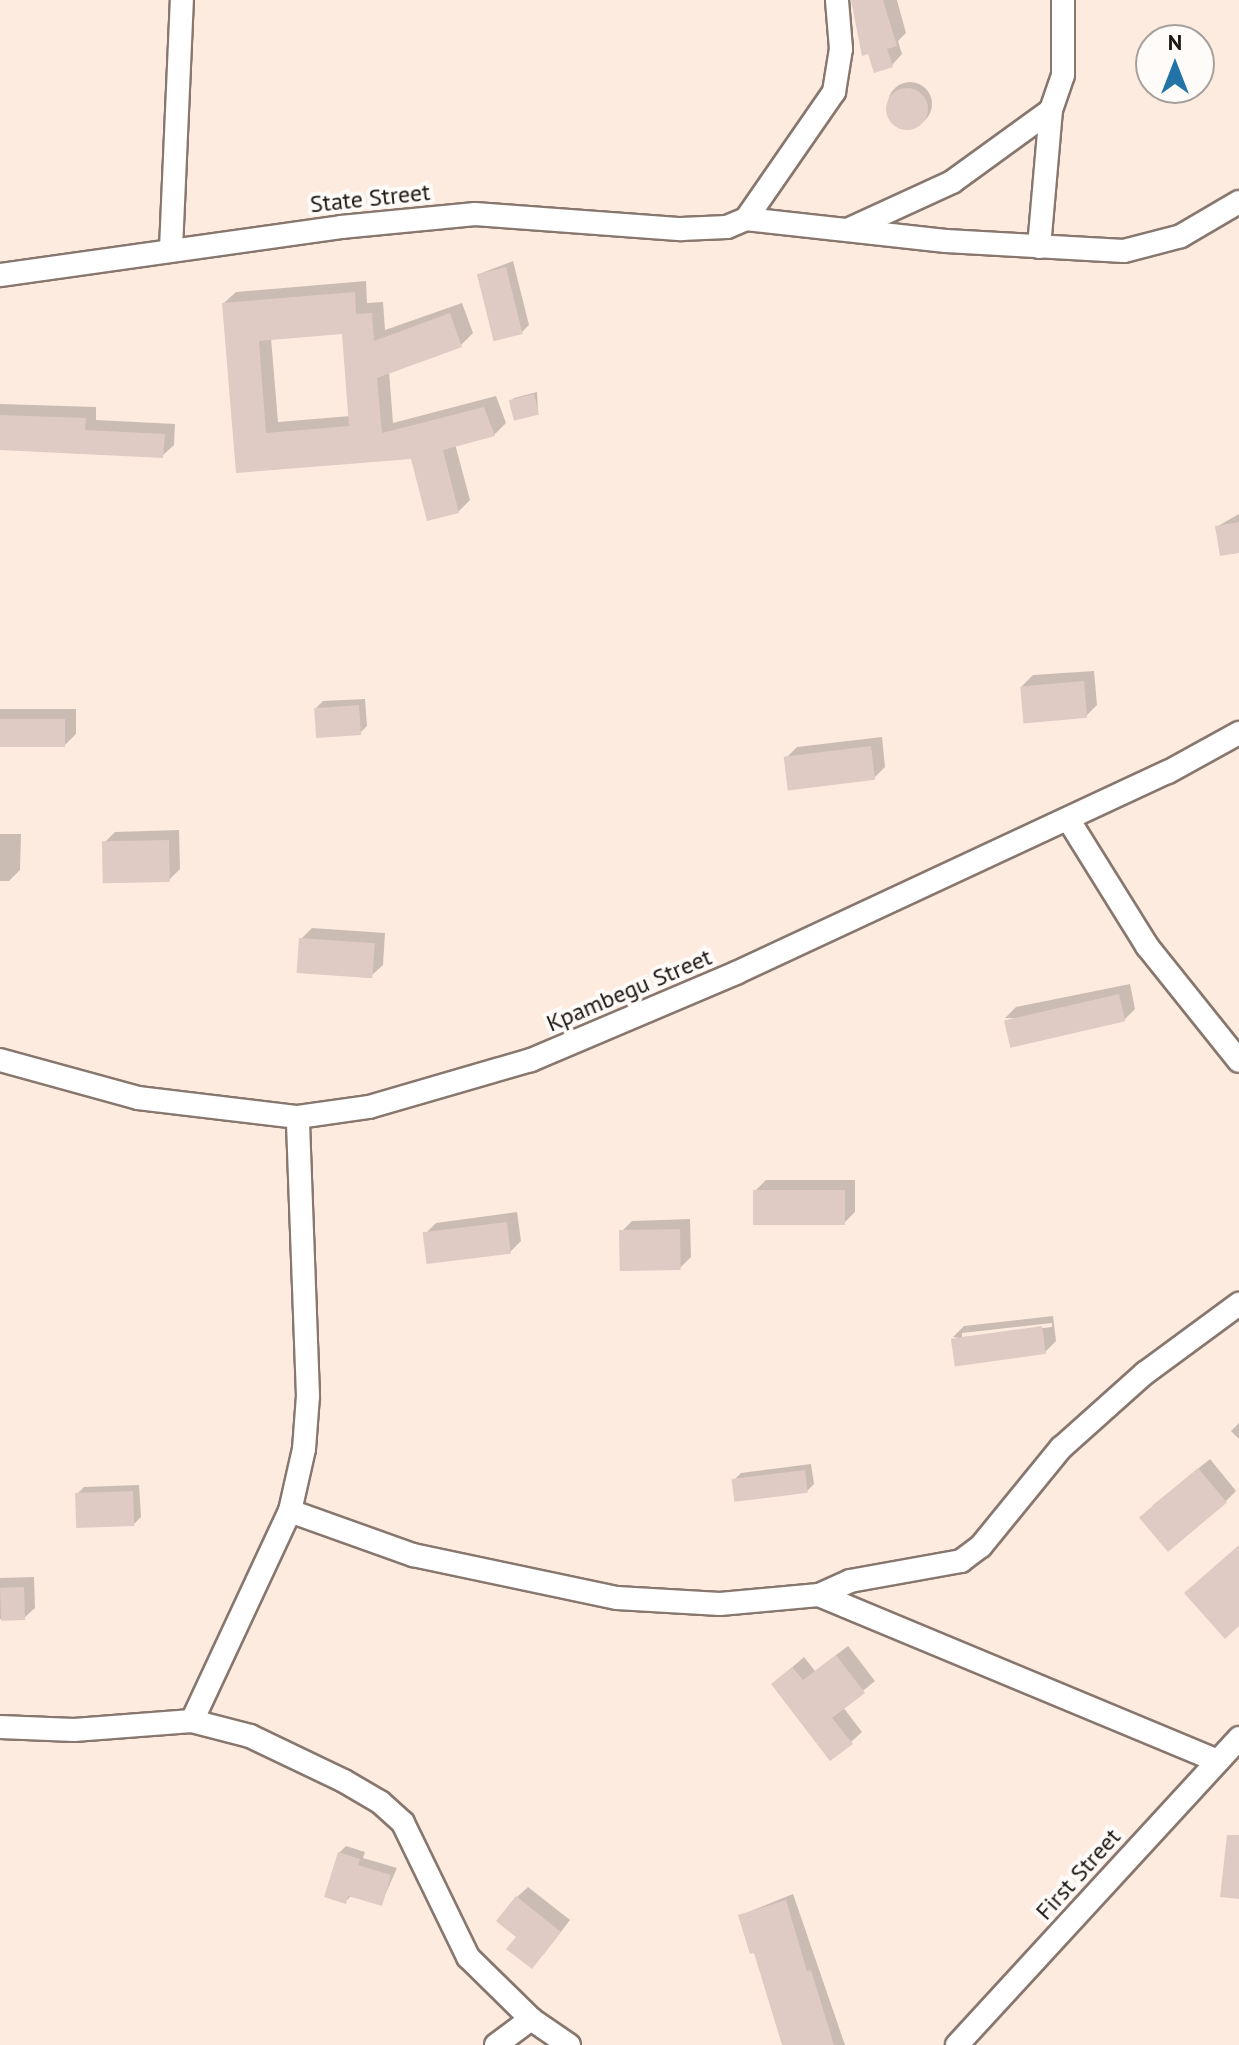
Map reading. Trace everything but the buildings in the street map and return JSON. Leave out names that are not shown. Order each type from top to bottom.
[{"type":"street","points":[[171,249],[182,0]]},
{"type":"street","points":[[746,219],[834,92],[841,49],[837,0]]},
{"type":"street","points":[[1039,247],[1051,110],[1063,75],[1063,0]]},
{"type":"street","points":[[847,230],[952,182],[1051,110]]},
{"type":"street","name":"State Street","points":[[0,275],[171,249],[475,214],[681,229],[727,227],[746,219],[1088,252],[1147,247],[1181,236],[1239,202]]},
{"type":"street","name":"Kpambegu Street","points":[[0,1060],[138,1098],[298,1117],[369,1107],[531,1060],[736,973],[1068,819],[1239,733]]},
{"type":"street","points":[[1068,819],[1147,946],[1239,1061]]},
{"type":"street","points":[[192,1721],[290,1511],[308,1396],[298,1117]]},
{"type":"street","points":[[290,1511],[413,1555],[617,1598],[720,1604],[819,1595],[850,1581],[961,1561],[981,1546],[1061,1448],[1145,1373],[1239,1304]]},
{"type":"street","points":[[819,1595],[1217,1761]]},
{"type":"street","points":[[0,1727],[74,1730],[192,1721],[250,1736],[380,1802],[403,1823],[468,1957],[531,2019],[569,2045]]},
{"type":"street","name":"First Street","points":[[957,2045],[1239,1738]]},
{"type":"street","points":[[496,2045],[531,2019]]}]
